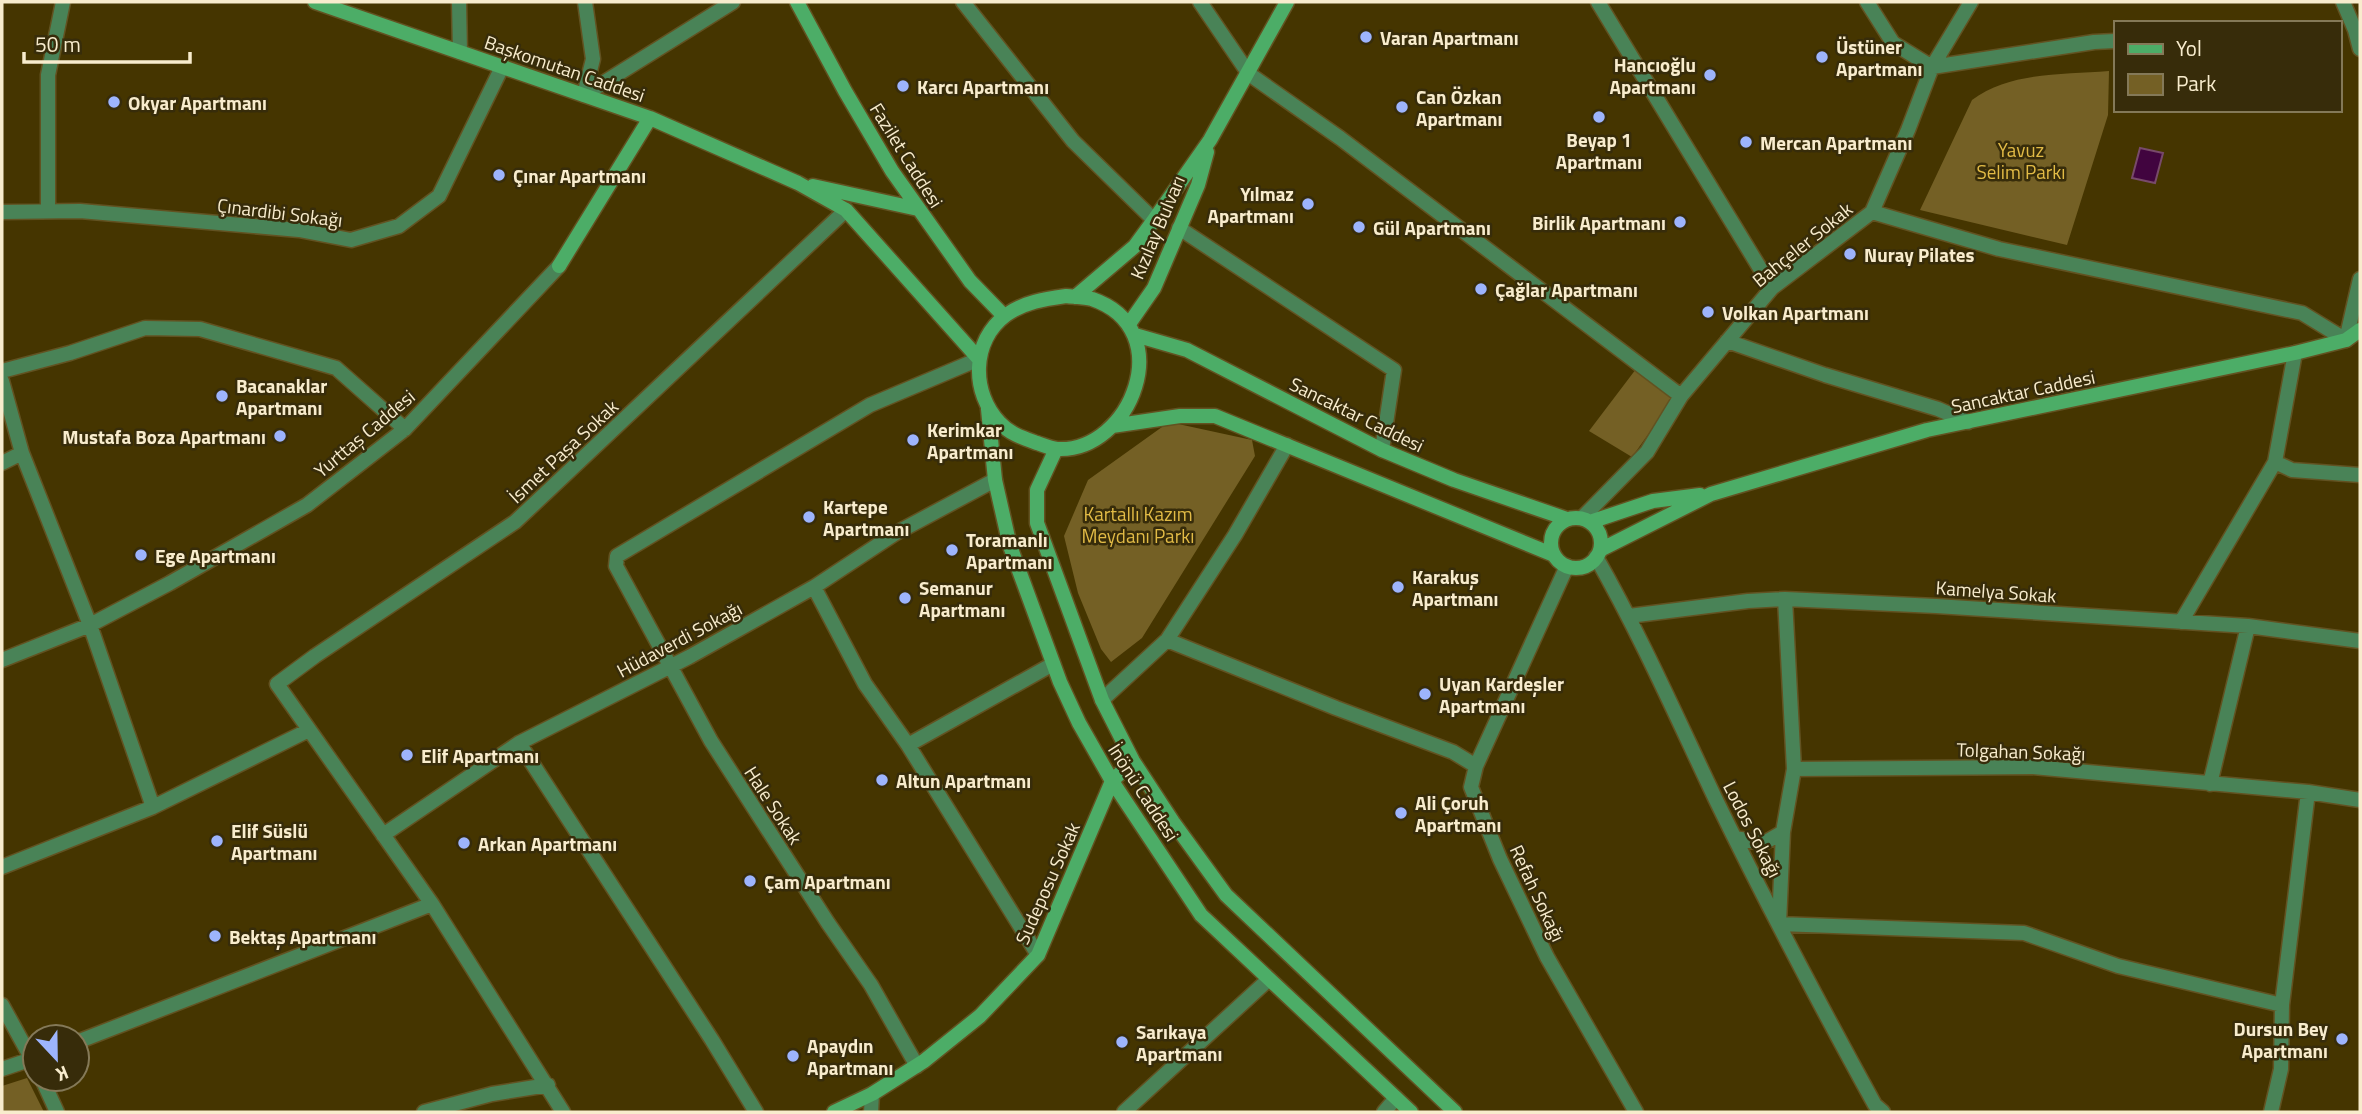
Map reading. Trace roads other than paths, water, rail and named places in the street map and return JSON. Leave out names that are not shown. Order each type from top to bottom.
[{"type":"street","points":[[48,211],[48,75],[63,2]]},
{"type":"street","name":"Başkomutan Caddesi","points":[[314,2],[650,118],[797,183],[846,210],[979,359]]},
{"type":"street","points":[[459,2],[460,52]]},
{"type":"street","points":[[584,95],[593,59],[585,2]]},
{"type":"street","points":[[584,95],[733,2]]},
{"type":"street","name":"Fazilet Caddesi","points":[[797,2],[891,171],[970,281],[1004,316]]},
{"type":"street","points":[[963,2],[1073,141],[1154,220]]},
{"type":"street","points":[[1199,2],[1248,74],[1351,147],[1681,397]]},
{"type":"street","name":"Kızılay Bulvarı","points":[[1075,297],[1135,246],[1154,220],[1210,140],[1287,2]]},
{"type":"street","points":[[1598,2],[1772,288]]},
{"type":"street","points":[[1867,2],[1893,43],[1932,67],[2094,41],[2114,41]]},
{"type":"street","name":"Bahçeler Sokak","points":[[1586,520],[1647,452],[1681,397],[1772,288],[1872,212],[1932,67],[1971,2]]},
{"type":"street","points":[[2343,2],[2360,48]]},
{"type":"street","points":[[2341,31],[2355,30]]},
{"type":"street","name":"Çınardibi Sokağı","points":[[2,212],[80,211],[299,230],[351,240],[399,226],[439,196],[502,66]]},
{"type":"street","name":"Yurttaş Caddesi","points":[[2,660],[90,625],[307,505],[405,429],[559,266],[650,118]]},
{"type":"street","name":"Kızılay Bulvarı","points":[[1132,329],[1154,288],[1198,185],[1210,140]]},
{"type":"street","name":"Başkomutan Caddesi","points":[[797,183],[918,209]]},
{"type":"street","name":"İsmet Paşa Sokak","points":[[309,730],[277,684],[515,522],[846,210]]},
{"type":"street","points":[[1872,212],[1999,248],[2302,313],[2353,342]]},
{"type":"street","points":[[1180,228],[1394,370],[1382,450]]},
{"type":"street","points":[[2353,342],[2360,279]]},
{"type":"street","points":[[1004,316],[1023,305],[1045,299],[1090,298],[1112,309],[1132,329],[1140,353],[1140,367],[1130,399],[1112,426],[1093,440],[1075,447],[1056,449]]},
{"type":"street","name":"İnönü Caddesi","points":[[1004,316],[993,328],[979,359],[981,393],[988,409],[1001,425],[1017,436],[1056,449],[1037,490],[1037,523],[1102,700],[1133,761],[1226,895],[1455,1112]]},
{"type":"street","points":[[2,371],[71,353],[145,328],[200,329],[336,368],[405,429]]},
{"type":"street","name":"Sancaktar Caddesi","points":[[1132,329],[1187,349],[1382,450],[1454,480],[1567,519]]},
{"type":"street","points":[[2353,342],[2360,330]]},
{"type":"street","points":[[1727,341],[1825,375],[1938,409],[1968,422]]},
{"type":"street","name":"Sancaktar Caddesi","points":[[1711,494],[1927,430],[2353,342]]},
{"type":"street","points":[[2181,622],[2275,462],[2295,353]]},
{"type":"street","name":"Hale Sokak","points":[[917,1066],[871,985],[711,741],[616,566],[617,556],[870,405],[979,359]]},
{"type":"street","points":[[2,382],[22,453],[90,625],[153,807]]},
{"type":"street","name":"İnönü Caddesi","points":[[988,409],[995,480],[1010,546],[1053,664],[1079,723],[1112,781],[1201,915],[1411,1112]]},
{"type":"street","points":[[1112,426],[1180,416],[1215,416],[1554,555],[1567,566],[1584,567],[1598,554],[1711,494]]},
{"type":"street","points":[[1102,700],[1167,640],[1236,535],[1287,444]]},
{"type":"street","points":[[2,463],[22,453]]},
{"type":"street","points":[[2275,462],[2292,470],[2360,475]]},
{"type":"street","name":"Hüdaverdi Sokağı","points":[[383,835],[519,743],[672,666],[814,587],[896,533],[995,480]]},
{"type":"street","points":[[1554,555],[1551,538],[1554,530],[1567,519],[1586,520],[1653,501],[1711,494]]},
{"type":"street","points":[[1586,520],[1600,534],[1598,554]]},
{"type":"street","name":"Lodos Sokağı","points":[[1598,554],[1779,925],[1875,1105],[1882,1112]]},
{"type":"street","name":"Refah Sokağı","points":[[1567,566],[1476,766],[1471,787],[1500,859],[1547,957],[1636,1112]]},
{"type":"street","points":[[814,587],[864,684],[908,745],[1038,955]]},
{"type":"street","points":[[1785,600],[1794,769],[1783,832],[1779,925],[2024,933],[2118,966],[2282,1005]]},
{"type":"street","name":"Kamelya Sokak","points":[[1629,616],[1748,601],[1785,600],[1936,606],[2248,626],[2360,641]]},
{"type":"street","points":[[2210,784],[2248,626]]},
{"type":"street","points":[[1167,640],[1453,752],[1476,766]]},
{"type":"street","points":[[908,745],[1053,664]]},
{"type":"street","points":[[2,867],[153,807],[309,730],[432,904],[548,1084],[563,1112]]},
{"type":"street","points":[[519,743],[705,1029],[755,1112]]},
{"type":"street","points":[[1112,781],[1133,761]]},
{"type":"street","name":"Tolgahan Sokağı","points":[[1794,769],[2033,767],[2308,792],[2360,800]]},
{"type":"street","name":"Sudeposu Sokak","points":[[834,1112],[872,1094],[917,1066],[980,1016],[1038,955],[1112,781]]},
{"type":"street","points":[[2271,1112],[2281,1069],[2282,1005],[2308,792]]},
{"type":"street","points":[[1735,838],[1764,843],[1783,832]]},
{"type":"street","points":[[91,1037],[432,904]]},
{"type":"street","points":[[1124,1112],[1268,980]]},
{"type":"street","points":[[2,1005],[21,1038]]},
{"type":"street","points":[[2,1069],[21,1064]]},
{"type":"street","points":[[424,1112],[492,1094],[548,1084]]},
{"type":"street","points":[[48,1093],[57,1112]]},
{"type":"street","points":[[871,1112],[872,1094]]},
{"type":"street","points":[[1384,1112],[1396,1098]]},
{"type":"place","name":"Varan Apartmanı","points":[[1366,37]]},
{"type":"place","name":"Üstüner Apartmanı","points":[[1822,57]]},
{"type":"place","name":"Hancıoğlu Apartmanı","points":[[1710,75]]},
{"type":"place","name":"Karcı Apartmanı","points":[[903,86]]},
{"type":"place","name":"Okyar Apartmanı","points":[[114,102]]},
{"type":"place","name":"Can Özkan Apartmanı","points":[[1402,107]]},
{"type":"place","name":"Beyap 1 Apartmanı","points":[[1599,117]]},
{"type":"place","name":"Mercan Apartmanı","points":[[1746,142]]},
{"type":"place","name":"Çınar Apartmanı","points":[[499,175]]},
{"type":"place","name":"Yılmaz Apartmanı","points":[[1308,204]]},
{"type":"place","name":"Birlik Apartmanı","points":[[1680,222]]},
{"type":"place","name":"Gül Apartmanı","points":[[1359,227]]},
{"type":"place","name":"Nuray Pilates","points":[[1850,254]]},
{"type":"place","name":"Çağlar Apartmanı","points":[[1481,289]]},
{"type":"place","name":"Volkan Apartmanı","points":[[1708,312]]},
{"type":"place","name":"Bacanaklar Apartmanı","points":[[222,396]]},
{"type":"place","name":"Mustafa Boza Apartmanı","points":[[280,436]]},
{"type":"place","name":"Kerimkar Apartmanı","points":[[913,440]]},
{"type":"place","name":"Kartepe Apartmanı","points":[[809,517]]},
{"type":"place","name":"Toramanlı Apartmanı","points":[[952,550]]},
{"type":"place","name":"Ege Apartmanı","points":[[141,555]]},
{"type":"place","name":"Karakuş Apartmanı","points":[[1398,587]]},
{"type":"place","name":"Semanur Apartmanı","points":[[905,598]]},
{"type":"place","name":"Uyan Kardeşler Apartmanı","points":[[1425,694]]},
{"type":"place","name":"Elif Apartmanı","points":[[407,755]]},
{"type":"place","name":"Altun Apartmanı","points":[[882,780]]},
{"type":"place","name":"Ali Çoruh Apartmanı","points":[[1401,813]]},
{"type":"place","name":"Elif Süslü Apartmanı","points":[[217,841]]},
{"type":"place","name":"Arkan Apartmanı","points":[[464,843]]},
{"type":"place","name":"Çam Apartmanı","points":[[750,881]]},
{"type":"place","name":"Bektaş Apartmanı","points":[[215,936]]},
{"type":"place","name":"Dursun Bey Apartmanı","points":[[2342,1039]]},
{"type":"place","name":"Sarıkaya Apartmanı","points":[[1122,1042]]},
{"type":"place","name":"Apaydın Apartmanı","points":[[793,1056]]},
{"type":"park label","name":"Yavuz Selim Parkı","points":[[2021,160]]},
{"type":"park label","name":"Kartallı Kazım Meydanı Parkı","points":[[1138,524]]}]
